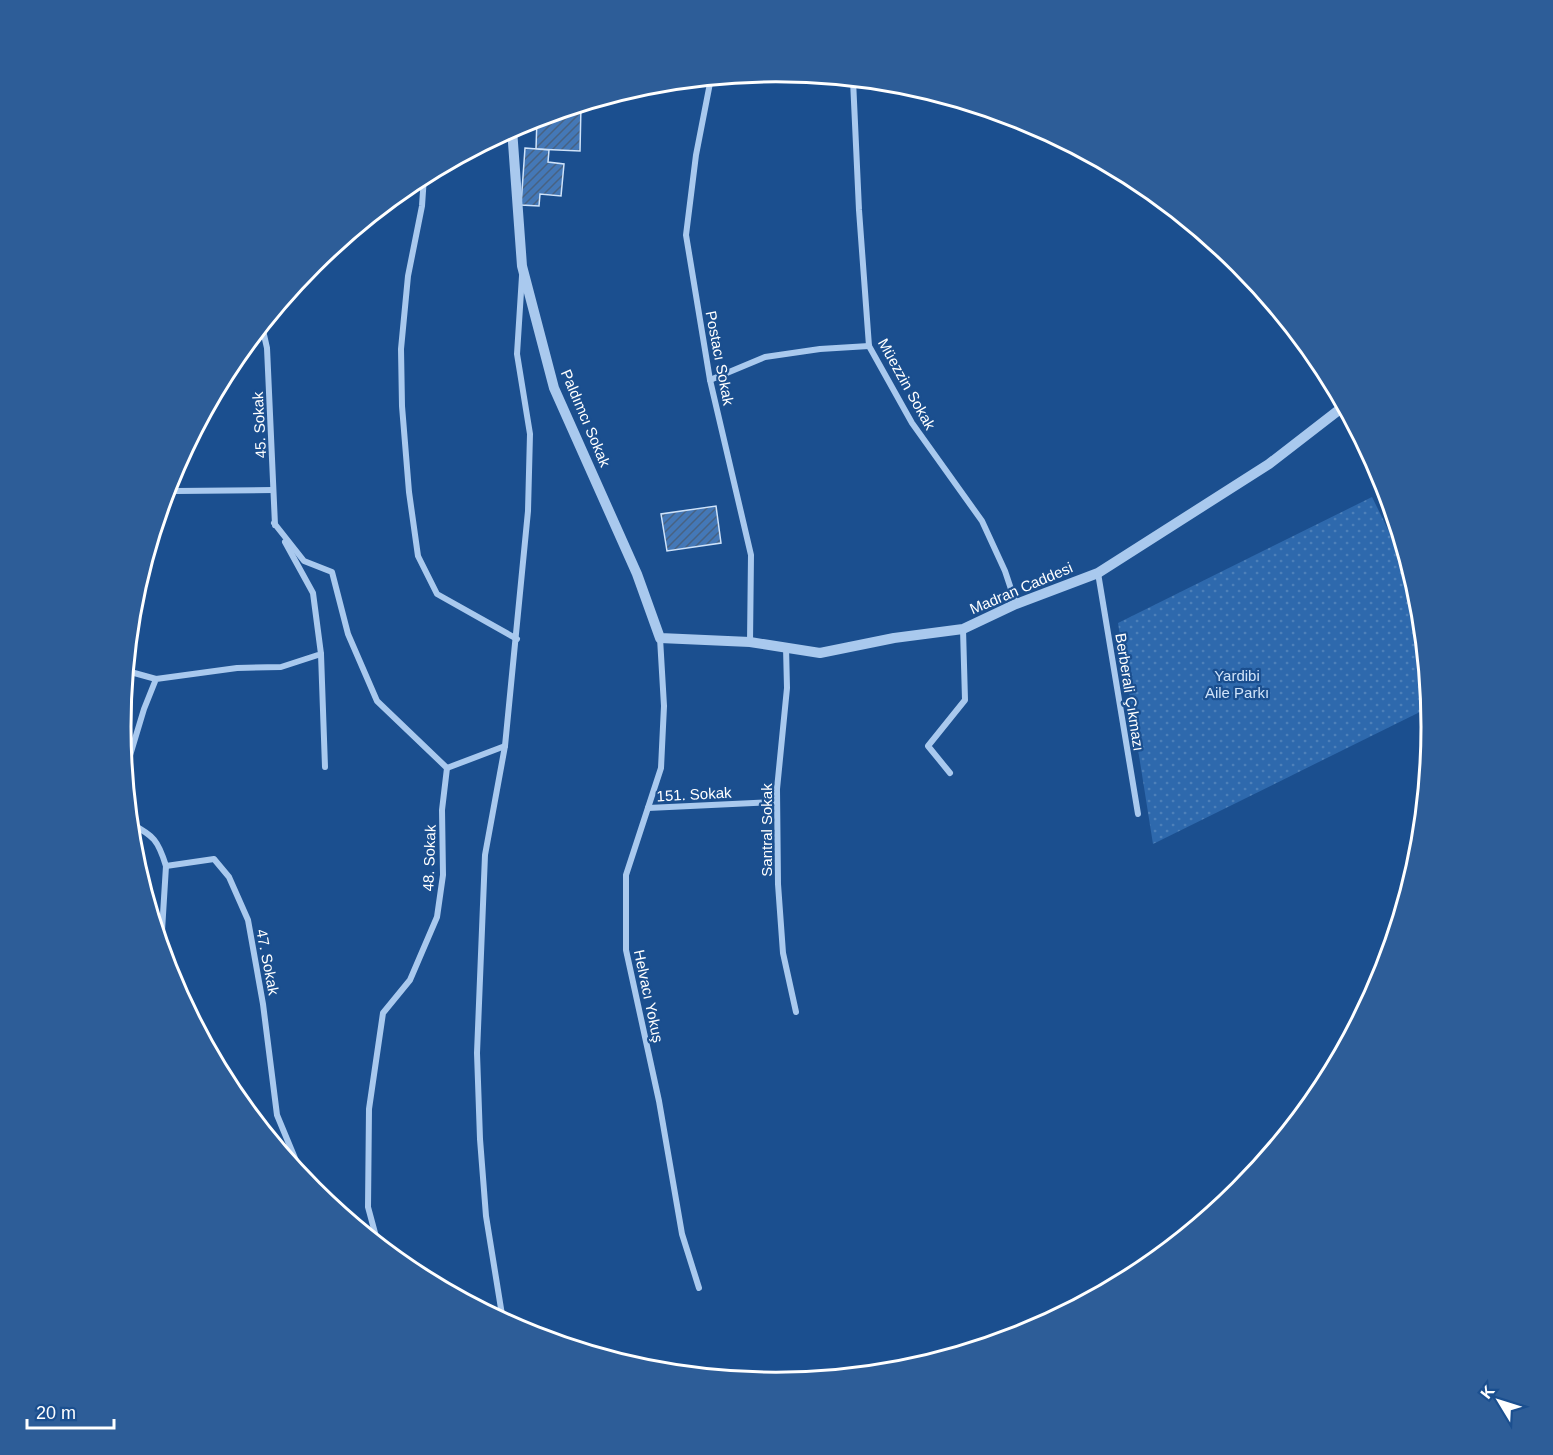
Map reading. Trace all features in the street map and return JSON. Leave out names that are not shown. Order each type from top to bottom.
[{"type":"street","name":"Postacı Sokak","points":[[709,86],[696,155],[686,235],[710,380],[751,555],[750,642]]},
{"type":"street","name":"Müezzin Sokak","points":[[853,87],[869,346],[912,423],[982,521],[1005,571],[1016,604]]},
{"type":"street","name":"Paldımcı Sokak","points":[[513,140],[522,266],[554,388],[637,574],[660,638]]},
{"type":"street","points":[[423,188],[422,206],[408,276],[401,349],[402,406],[409,492],[418,556],[437,594],[517,639]]},
{"type":"street","points":[[501,1310],[486,1216],[477,1053],[485,855],[505,746],[528,511],[530,434],[517,354],[522,266]]},
{"type":"street","name":"45. Sokak","points":[[264,336],[267,348],[274,523]]},
{"type":"street","points":[[710,380],[765,357],[820,349],[869,346]]},
{"type":"street","name":"Madran Caddesi","points":[[660,638],[750,642],[820,653],[894,638],[963,629],[1016,604],[1098,573],[1269,464],[1337,408]]},
{"type":"street","points":[[177,492],[273,490]]},
{"type":"street","points":[[274,523],[304,561],[332,572],[348,634],[377,701],[447,768],[505,746]]},
{"type":"street","points":[[274,523],[313,593],[321,654],[325,767]]},
{"type":"street","name":"Berberali Çıkmazı","points":[[1098,573],[1138,814]]},
{"type":"street","points":[[950,773],[928,746],[965,699],[963,629]]},
{"type":"street","name":"Helvacı Yokuş","points":[[660,638],[664,706],[661,768],[626,874],[626,950],[659,1101],[682,1234],[699,1288]]},
{"type":"street","name":"Santral Sokak","points":[[786,647],[787,688],[777,802],[778,884],[783,953],[796,1012]]},
{"type":"street","points":[[134,673],[156,679],[237,668],[281,667],[321,654]]},
{"type":"street","points":[[132,749],[156,679]]},
{"type":"street","name":"48. Sokak","points":[[375,1231],[368,1207],[369,1109],[383,1013],[410,980],[436,918],[443,875],[442,810],[447,768]]},
{"type":"street","name":"151. Sokak","points":[[648,808],[777,802]]},
{"type":"street","points":[[140,829],[151,835],[161,849],[166,866],[162,924]]},
{"type":"street","name":"47. Sokak","points":[[166,866],[214,859],[229,877],[248,920],[263,1004],[277,1115],[293,1155]]},
{"type":"green space","name":"Yardibi Aile Parkı","points":[[1372,497],[1394,541],[1400,561],[1416,643],[1421,711],[1153,844],[1118,623]]},
{"type":"building","points":[[581,113],[580,151],[536,149],[537,129]]},
{"type":"building","points":[[525,148],[549,150],[548,162],[564,164],[561,196],[540,194],[539,206],[521,205]]},
{"type":"building","points":[[716,506],[721,543],[667,551],[661,514]]}]
